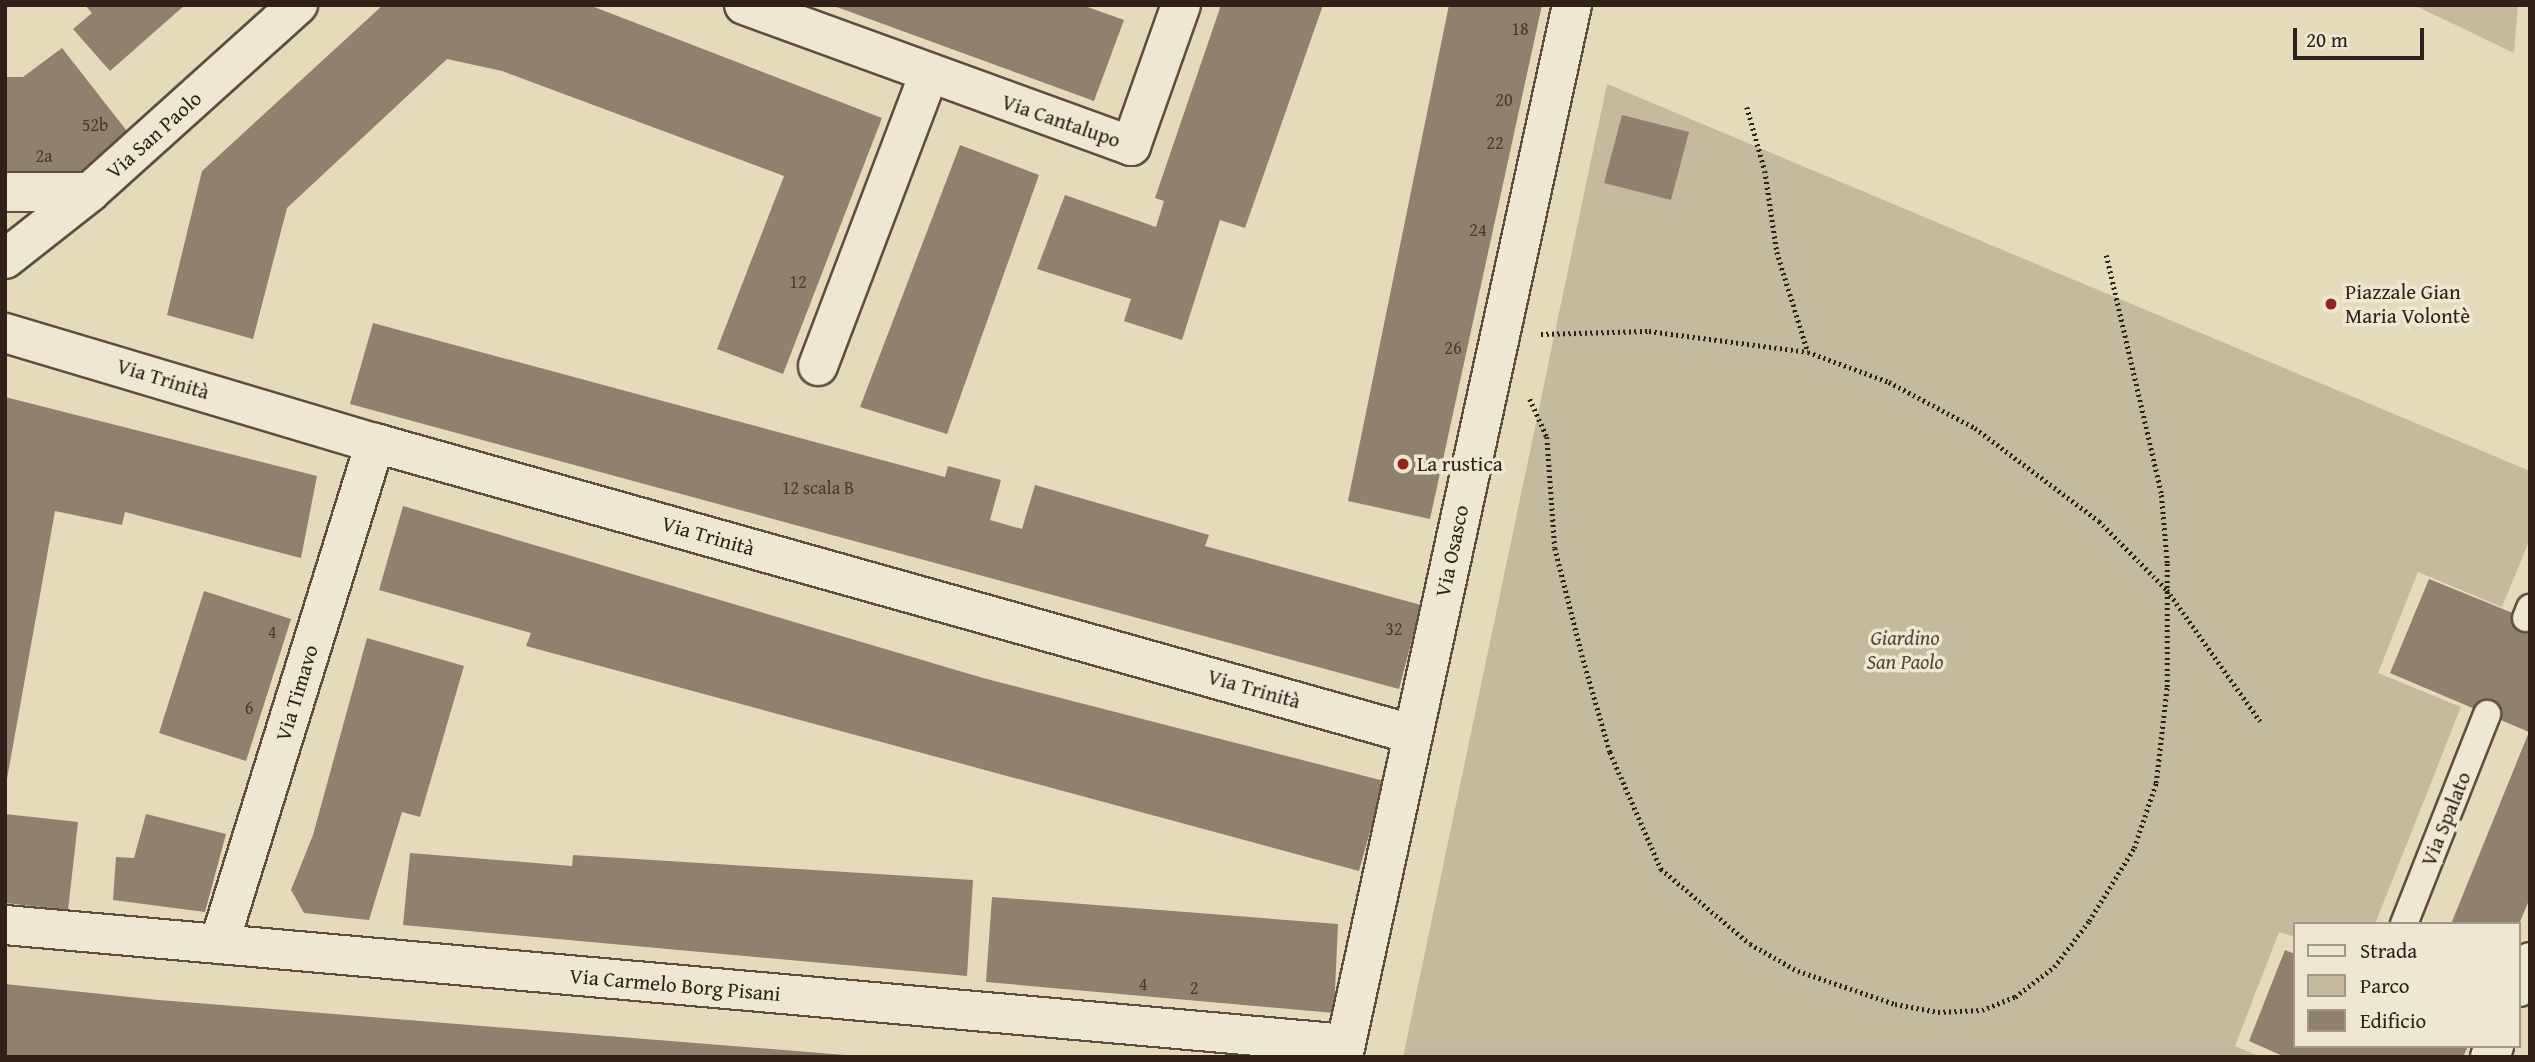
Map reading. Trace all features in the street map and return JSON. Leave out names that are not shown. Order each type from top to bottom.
[{"type":"street","name":"Via San Paolo","points":[[5,260],[90,192],[298,5]]},
{"type":"street","name":"Via Cantalupo","points":[[744,5],[1131,146],[1181,5]]},
{"type":"street","name":"Via Osasco","points":[[1344,1051],[1572,5]]},
{"type":"street","points":[[818,366],[929,74]]},
{"type":"street","points":[[5,192],[90,192]]},
{"type":"street","name":"Via Trinità","points":[[5,332],[375,443],[1412,734]]},
{"type":"street","name":"Via Timavo","points":[[219,944],[375,443]]},
{"type":"street","name":"Via Carmelo Borg Pisani","points":[[5,925],[1344,1051]]},
{"type":"street","points":[[2521,982],[2530,962]]},
{"type":"lane","name":"Via Spalato","points":[[2405,922],[2487,714]]},
{"type":"path","points":[[1747,107],[1765,172],[1777,252],[1808,352]]},
{"type":"path","points":[[1526,391],[1547,437],[1555,548],[1582,655],[1610,752],[1643,836],[1661,869],[1750,944],[1848,990],[1938,1012],[1982,1010],[2015,997],[2054,967],[2134,848],[2156,783],[2167,687],[2167,590],[2161,492],[2106,255]]},
{"type":"path","points":[[1500,333],[1648,331],[1808,352],[1889,382],[1975,428],[2099,521],[2167,590],[2260,720]]},
{"type":"green space","points":[[2414,5],[2518,5],[2514,53]]},
{"type":"green space","name":"Giardino San Paolo","points":[[1607,84],[2530,471],[2530,539],[2502,607],[2418,572],[2378,673],[2461,707],[2376,922],[2294,922],[2294,937],[2279,932],[2235,1046],[2261,1057],[1403,1057]]},
{"type":"building","points":[[85,5],[185,5],[110,71],[73,29],[92,13]]},
{"type":"building","points":[[383,5],[589,5],[882,118],[783,374],[717,349],[784,176],[502,71],[447,59],[287,208],[253,339],[167,315],[202,171]]},
{"type":"building","points":[[1082,5],[1124,20],[1094,101],[834,6]]},
{"type":"building","points":[[1221,5],[1323,5],[1245,228],[1220,220],[1182,340],[1124,321],[1131,299],[1037,269],[1065,195],[1156,227],[1164,201],[1155,198]]},
{"type":"building","points":[[1449,5],[1542,5],[1430,519],[1348,501]]},
{"type":"building","points":[[62,48],[130,135],[76,177],[5,175],[5,77],[23,77]]},
{"type":"building","points":[[1622,115],[1689,132],[1671,200],[1604,183]]},
{"type":"building","points":[[960,145],[1039,175],[947,434],[860,407]]},
{"type":"building","points":[[373,323],[945,477],[948,466],[1001,480],[990,520],[1022,529],[1035,485],[1209,535],[1205,546],[1421,605],[1399,689],[350,404]]},
{"type":"building","points":[[5,397],[317,476],[301,558],[125,512],[122,525],[55,511],[7,779]]},
{"type":"building","points":[[403,506],[983,678],[1384,781],[1359,871],[526,646],[531,633],[379,590]]},
{"type":"building","points":[[2429,579],[2530,620],[2530,898],[2520,922],[2452,922],[2529,732],[2390,673]]},
{"type":"building","points":[[204,591],[291,619],[246,761],[159,733]]},
{"type":"building","points":[[367,638],[464,666],[420,817],[402,812],[369,920],[304,913],[291,890],[313,835]]},
{"type":"building","points":[[5,814],[78,822],[68,910],[5,903]]},
{"type":"building","points":[[146,814],[226,834],[205,912],[113,900],[116,857],[134,858]]},
{"type":"building","points":[[410,853],[572,866],[573,855],[973,880],[967,976],[403,925]]},
{"type":"building","points":[[992,897],[1338,924],[1334,1013],[986,982]]},
{"type":"building","points":[[2285,950],[2294,954],[2294,1048],[2467,1048],[2463,1057],[2285,1057],[2249,1041]]},
{"type":"building","points":[[5,984],[159,1000],[870,1057],[5,1057]]},
{"type":"place","name":"Piazzale Gian Maria Volontè","points":[[2331,304]]},
{"type":"place","name":"La rustica","points":[[1403,464]]}]
